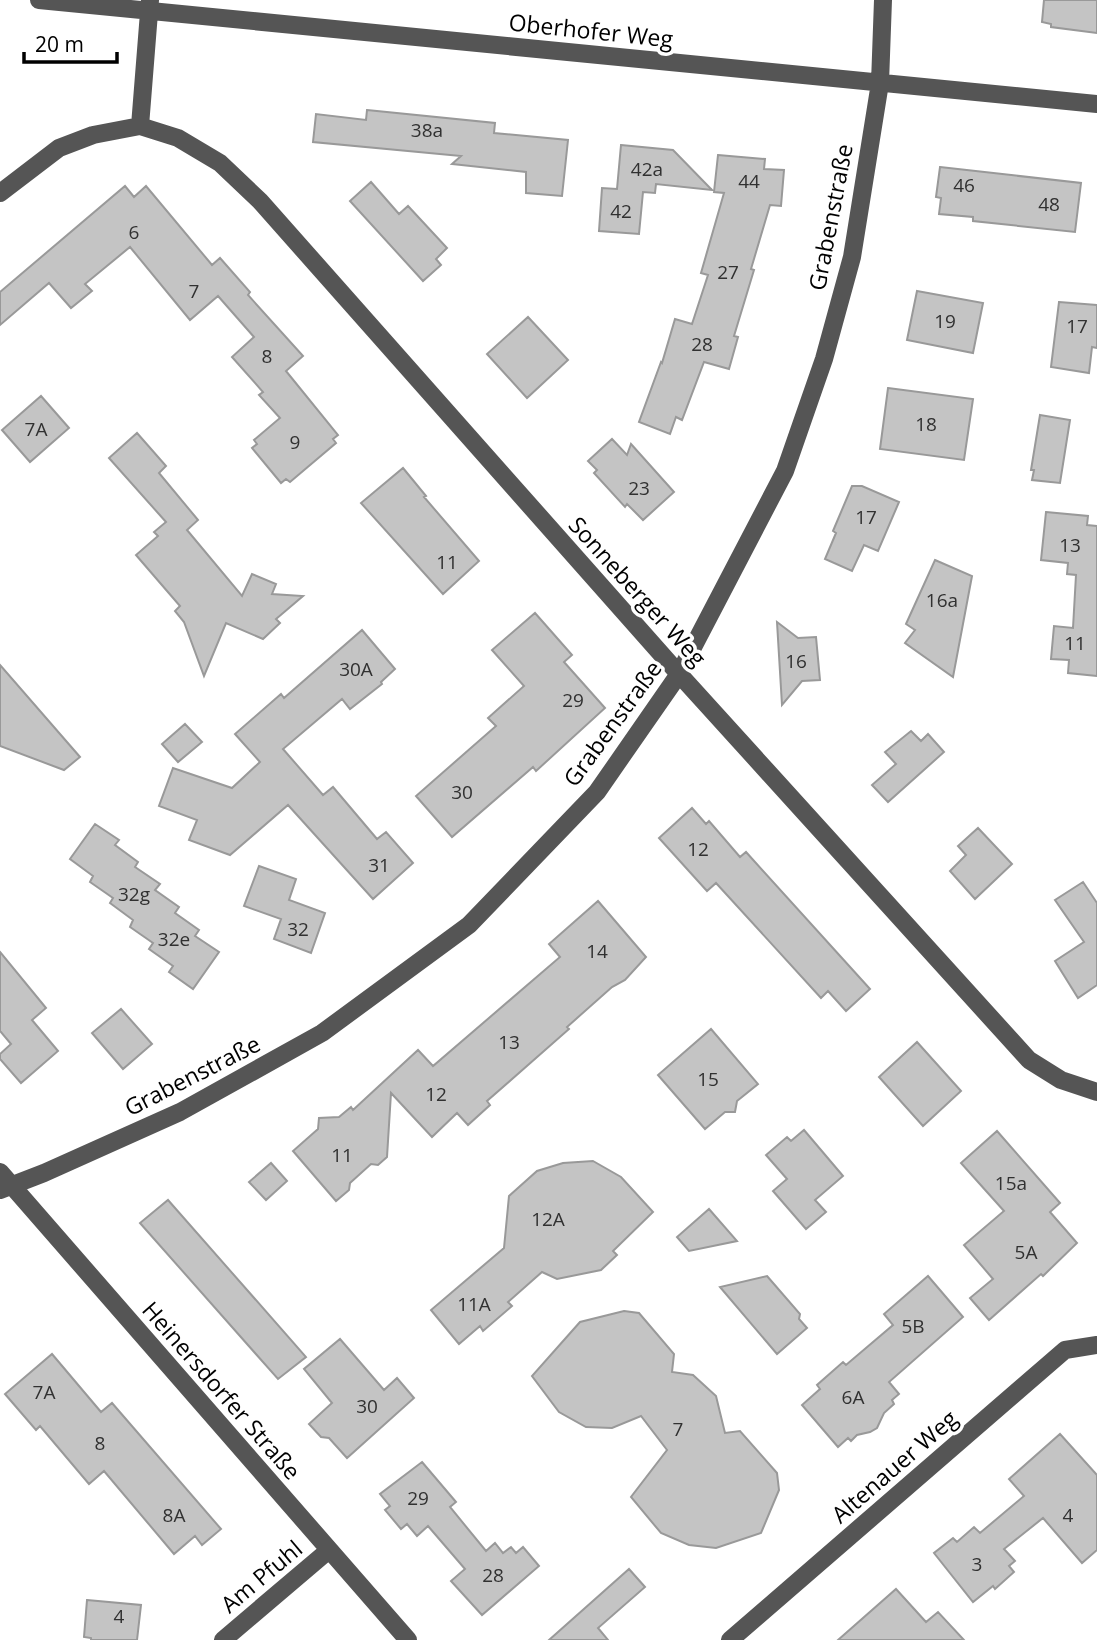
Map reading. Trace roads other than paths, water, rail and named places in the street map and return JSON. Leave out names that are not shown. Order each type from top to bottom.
[{"type":"street","name":"Oberhofer Weg","points":[[39,0],[149,5],[1097,104]]},
{"type":"street","name":"Grabenstraße","points":[[6,1188],[180,1112],[322,1033],[469,926],[597,792],[679,674],[785,471],[824,359],[852,257],[880,83],[883,0]]},
{"type":"street","points":[[0,193],[59,148],[93,135],[141,126],[149,5]]},
{"type":"street","name":"Sonneberger Weg","points":[[141,126],[177,138],[220,163],[260,201],[679,674],[1029,1060],[1061,1080],[1097,1092]]},
{"type":"street","name":"Heinersdorfer Straße","points":[[0,1172],[6,1188],[408,1640]]},
{"type":"street","name":"Altenauer Weg","points":[[730,1640],[1065,1350],[1097,1345]]},
{"type":"street","name":"Am Pfuhl","points":[[223,1640],[329,1550]]}]
